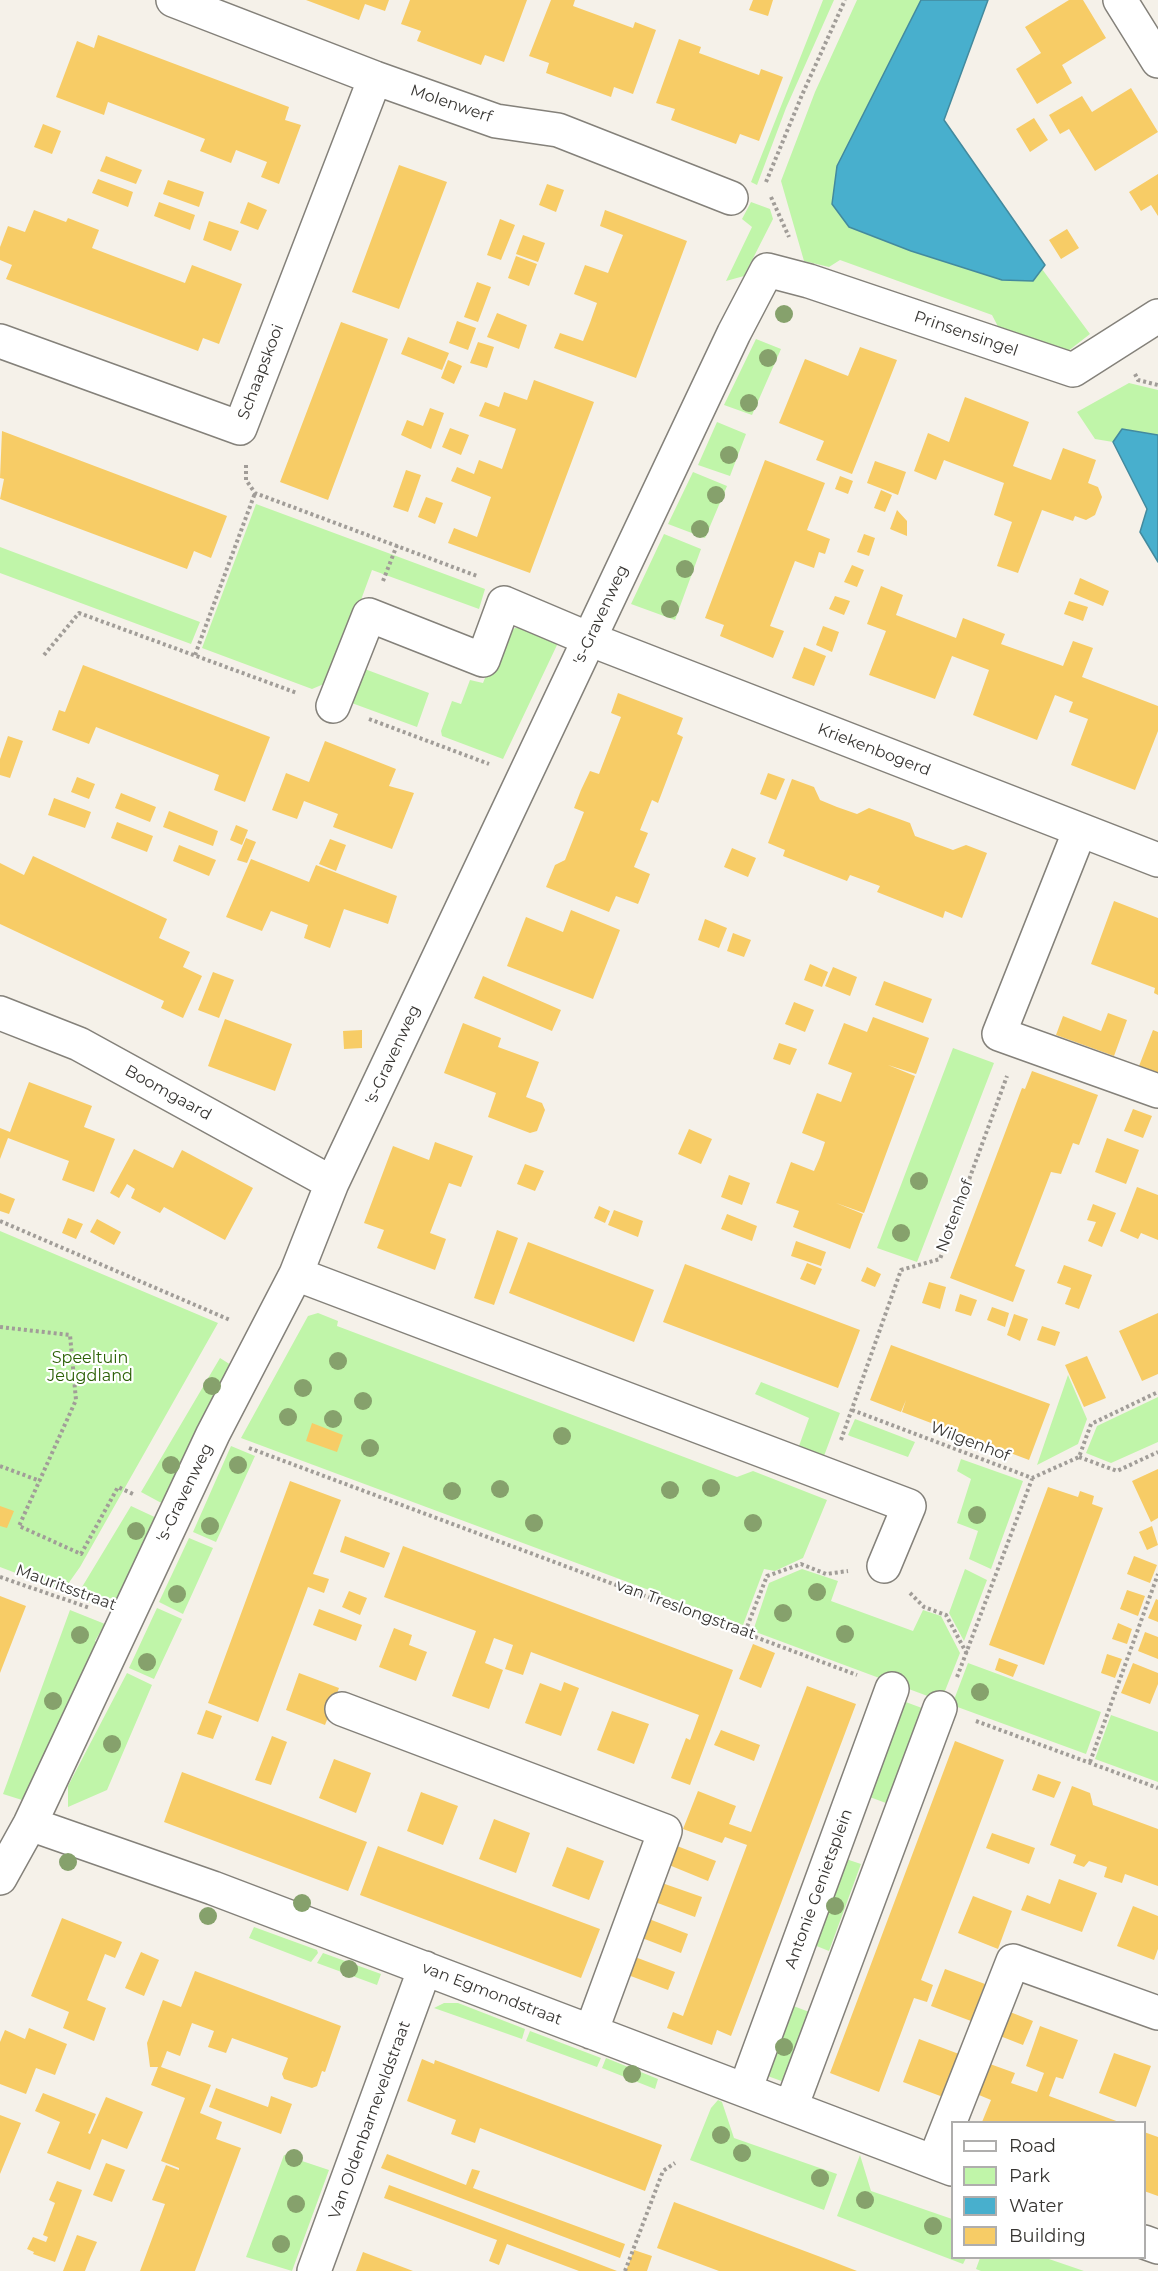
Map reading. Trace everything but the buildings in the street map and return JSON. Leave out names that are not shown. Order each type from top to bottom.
[{"type":"street","name":"Molenwerf","points":[[173,0],[375,78],[496,121],[558,130],[731,198]]},
{"type":"street","points":[[1120,0],[1158,61]]},
{"type":"street","name":"Schaapskooi","points":[[0,341],[240,428],[375,78]]},
{"type":"street","name":"'s-Gravenweg","points":[[0,1878],[30,1824],[213,1434],[296,1274],[332,1183],[734,333],[768,270],[809,281]]},
{"type":"street","name":"Prinsensingel","points":[[809,281],[1073,370],[1158,316]]},
{"type":"street","name":"Kriekenbogerd","points":[[333,706],[369,615],[483,660],[504,603],[590,639],[1158,860]]},
{"type":"street","points":[[1080,830],[999,1034],[1158,1091]]},
{"type":"street","name":"Boomgaard","points":[[0,1013],[78,1044],[332,1183]]},
{"type":"street","points":[[296,1274],[909,1506],[884,1566]]},
{"type":"street","name":"Antonie Genietsplein","points":[[745,2090],[892,1689]]},
{"type":"street","points":[[792,2107],[940,1708]]},
{"type":"street","points":[[342,1709],[665,1831],[591,2032]]},
{"type":"street","name":"van Egmondstraat","points":[[30,1824],[213,1888],[943,2165]]},
{"type":"street","points":[[958,2121],[1012,1961],[1158,2013]]},
{"type":"street","name":"Van Oldenbarneveldstraat","points":[[314,2271],[425,1968]]},
{"type":"street","points":[[943,2165],[951,2141]]},
{"type":"path","points":[[765,186],[802,95],[845,0]]},
{"type":"path","points":[[770,196],[809,281]]},
{"type":"path","points":[[240,428],[246,442],[246,480],[255,493],[481,577]]},
{"type":"path","points":[[195,655],[255,493]]},
{"type":"path","points":[[44,655],[79,613],[524,777]]},
{"type":"path","name":"Notenhof","points":[[828,1475],[901,1270],[940,1259],[1011,1064],[999,1034]]},
{"type":"path","points":[[0,1221],[264,1333]]},
{"type":"path","points":[[0,1327],[70,1335],[76,1400],[20,1526],[81,1554],[118,1487],[133,1494]]},
{"type":"path","points":[[1080,1457],[1091,1424],[1158,1392]]},
{"type":"path","name":"Wilgenhof","points":[[852,1410],[1032,1478]]},
{"type":"path","name":"van Treslongstraat","points":[[213,1434],[892,1689]]},
{"type":"path","points":[[1158,1452],[1117,1471],[1080,1457],[1032,1478],[967,1654],[947,1701],[940,1708],[1158,1788]]},
{"type":"path","points":[[0,1466],[40,1481]]},
{"type":"path","points":[[1090,1762],[1158,1574]]},
{"type":"path","name":"Mauritsstraat","points":[[0,1577],[124,1622]]},
{"type":"path","points":[[625,2271],[663,2171],[675,2163]]},
{"type":"green space","points":[[823,0],[834,0],[786,108],[757,185],[751,182]]},
{"type":"green space","points":[[857,0],[921,0],[837,166],[832,204],[849,227],[911,251],[1033,281],[1042,269],[1090,334],[1063,355],[1004,338],[992,315],[840,260],[829,267],[804,261],[781,181],[815,92]]},
{"type":"green space","points":[[751,202],[770,209],[773,219],[744,276],[726,281],[752,227],[742,219]]},
{"type":"green space","points":[[756,339],[781,349],[752,415],[724,405]]},
{"type":"green space","points":[[1129,383],[1158,390],[1158,435],[1123,429],[1113,442],[1095,439],[1077,412]]},
{"type":"green space","points":[[717,422],[746,434],[730,476],[698,465]]},
{"type":"green space","points":[[693,472],[727,486],[705,538],[668,524]]},
{"type":"green space","points":[[256,504],[485,589],[479,609],[372,570],[331,681],[312,689],[202,648]]},
{"type":"green space","points":[[664,534],[701,549],[675,620],[631,604]]},
{"type":"green space","points":[[0,547],[200,622],[191,644],[0,573]]},
{"type":"green space","points":[[532,627],[554,638],[557,645],[503,759],[442,736],[441,731],[452,701],[461,704],[470,680],[483,683],[500,641],[515,628]]},
{"type":"green space","points":[[362,668],[429,693],[417,727],[349,702]]},
{"type":"green space","points":[[953,1048],[994,1063],[917,1262],[877,1248]]},
{"type":"green space","name":"Speeltuin Jeugdland","points":[[0,1231],[218,1323],[80,1567],[63,1591],[0,1567]]},
{"type":"green space","points":[[318,1313],[338,1321],[337,1326],[737,1477],[753,1471],[827,1500],[803,1558],[775,1571],[764,1569],[743,1625],[241,1438],[308,1316]]},
{"type":"green space","points":[[220,1358],[231,1365],[167,1506],[141,1492]]},
{"type":"green space","points":[[1068,1375],[1087,1419],[1078,1444],[1037,1465]]},
{"type":"green space","points":[[761,1382],[840,1413],[824,1456],[799,1446],[809,1418],[755,1394]]},
{"type":"green space","points":[[1158,1397],[1158,1442],[1111,1463],[1086,1453],[1097,1426]]},
{"type":"green space","points":[[855,1419],[915,1442],[908,1457],[848,1435]]},
{"type":"green space","points":[[231,1446],[255,1456],[216,1542],[193,1532]]},
{"type":"green space","points":[[961,1459],[1023,1481],[991,1569],[969,1559],[978,1531],[957,1523],[971,1479],[957,1471]]},
{"type":"green space","points":[[131,1506],[161,1520],[116,1613],[76,1597]]},
{"type":"green space","points":[[189,1538],[213,1548],[183,1614],[159,1602]]},
{"type":"green space","points":[[802,1569],[838,1581],[831,1601],[913,1631],[923,1610],[941,1616],[960,1653],[941,1701],[753,1631],[769,1583]]},
{"type":"green space","points":[[965,1569],[987,1580],[964,1641],[949,1613]]},
{"type":"green space","points":[[157,1608],[182,1619],[154,1679],[129,1668]]},
{"type":"green space","points":[[70,1610],[105,1624],[95,1641],[99,1644],[22,1800],[3,1794]]},
{"type":"green space","points":[[968,1663],[1101,1712],[1086,1754],[952,1705]]},
{"type":"green space","points":[[127,1673],[152,1685],[107,1790],[68,1807],[68,1786]]},
{"type":"green space","points":[[903,1701],[930,1711],[894,1806],[867,1796]]},
{"type":"green space","points":[[1111,1715],[1158,1732],[1158,1782],[1095,1759]]},
{"type":"green space","points":[[840,1857],[861,1864],[829,1951],[809,1943]]},
{"type":"green space","points":[[254,1927],[317,1950],[318,1953],[311,1962],[249,1938]]},
{"type":"green space","points":[[323,1953],[381,1974],[377,1985],[317,1963]]},
{"type":"green space","points":[[444,2003],[458,2003],[525,2029],[522,2039],[434,2008]]},
{"type":"green space","points":[[788,2004],[812,2013],[787,2083],[762,2074]]},
{"type":"green space","points":[[530,2031],[601,2058],[597,2067],[526,2041]]},
{"type":"green space","points":[[606,2058],[658,2079],[655,2089],[602,2068]]},
{"type":"green space","points":[[718,2100],[722,2102],[734,2138],[837,2174],[824,2210],[690,2160],[711,2108]]},
{"type":"green space","points":[[284,2155],[329,2170],[292,2271],[246,2257]]},
{"type":"green space","points":[[860,2155],[871,2191],[951,2219],[951,2259],[966,2259],[963,2264],[837,2216]]},
{"type":"green space","points":[[980,2259],[1049,2259],[1084,2271],[981,2271],[976,2269]]},
{"type":"water","points":[[921,0],[988,0],[944,120],[1045,265],[1033,281],[1002,280],[911,251],[849,227],[832,204],[837,166]]},
{"type":"water","points":[[1122,429],[1158,435],[1158,562],[1140,532],[1147,509],[1113,442]]}]
